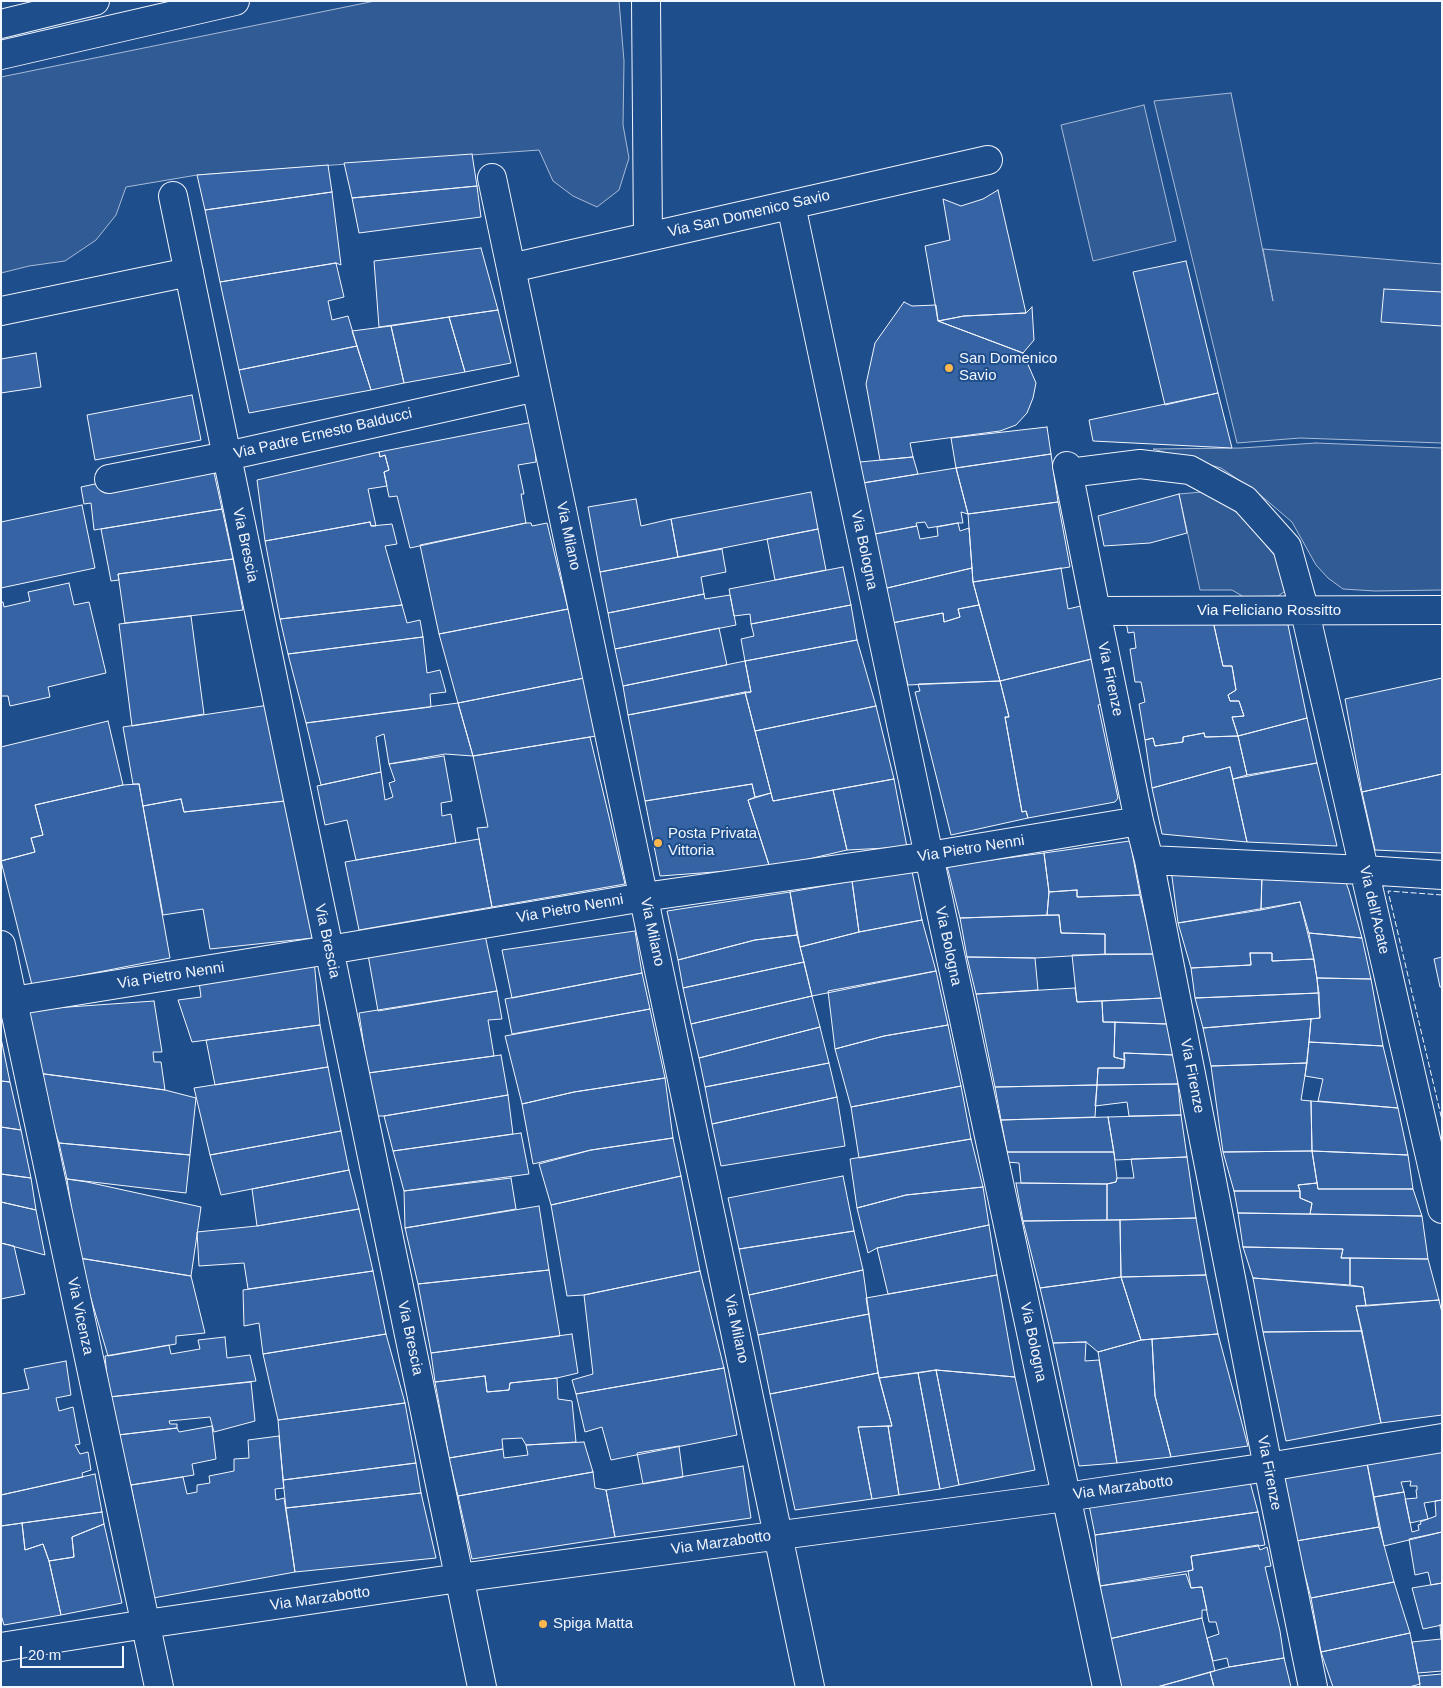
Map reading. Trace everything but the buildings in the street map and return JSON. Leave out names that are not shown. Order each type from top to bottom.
[{"type":"street","points":[[1,24],[95,1]]},
{"type":"street","points":[[1,55],[234,1]]},
{"type":"street","points":[[646,1],[648,237]]},
{"type":"street","name":"Via San Domenico Savio","points":[[511,268],[988,160]]},
{"type":"street","name":"Via Milano","points":[[492,178],[810,1687]]},
{"type":"street","name":"Via Brescia","points":[[173,196],[482,1687]]},
{"type":"street","name":"Via Bologna","points":[[791,204],[1107,1687]]},
{"type":"street","points":[[1,311],[189,272]]},
{"type":"street","name":"Via Padre Ernesto Balducci","points":[[109,479],[227,456],[536,387]]},
{"type":"street","name":"Via dell'Acate","points":[[1068,469],[1140,464],[1190,470],[1245,500],[1287,547],[1305,612],[1442,1209]]},
{"type":"street","name":"Via Firenze","points":[[1068,469],[1140,821],[1150,860],[1268,1467],[1313,1687]]},
{"type":"street","name":"Via Feliciano Rossitto","points":[[1096,611],[1305,612],[1442,610]]},
{"type":"street","name":"Via Pietro Nenni","points":[[7,1001],[329,950],[644,897],[929,856],[1140,821]]},
{"type":"street","points":[[1150,860],[1442,875]]},
{"type":"street","name":"Via Vicenza","points":[[1,945],[7,1001],[159,1687]]},
{"type":"street","name":"Via Marzabotto","points":[[1,1647],[459,1578],[1066,1497],[1268,1467],[1442,1438]]},
{"type":"shaded area","points":[[375,1],[619,1],[624,61],[623,125],[629,158],[619,190],[597,207],[573,196],[553,181],[539,150],[197,175],[126,187],[116,215],[96,240],[65,261],[29,266],[1,273],[1,77]]},
{"type":"shaded area","points":[[1231,93],[1273,301],[1263,249],[1442,264],[1442,443],[1300,438],[1237,443],[1154,101]]},
{"type":"shaded area","points":[[1144,105],[1176,241],[1093,261],[1061,125]]},
{"type":"shaded area","points":[[1316,443],[1442,448],[1442,590],[1375,591],[1343,589],[1328,578],[1316,565],[1292,522],[1258,493],[1221,468],[1153,449],[1241,448]]},
{"type":"shaded area","points":[[1202,492],[1220,498],[1247,522],[1288,572],[1287,590],[1278,596],[1244,597],[1232,590],[1200,590],[1179,494]]},
{"type":"fence","points":[[1442,895],[1388,891],[1442,1120]]},
{"type":"place","name":"San Domenico Savio","points":[[949,368]]},
{"type":"place","name":"Posta Privata Vittoria","points":[[658,843]]},
{"type":"place","name":"Spiga Matta","points":[[543,1624]]}]
